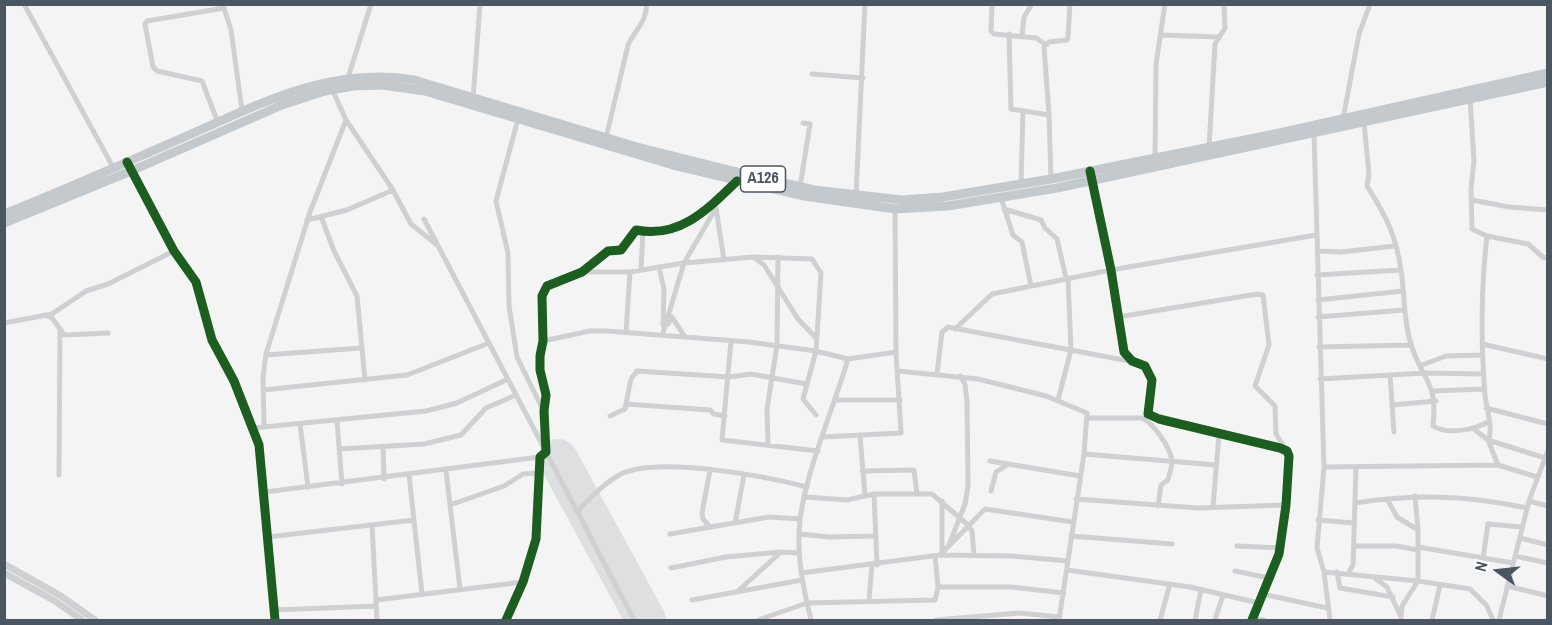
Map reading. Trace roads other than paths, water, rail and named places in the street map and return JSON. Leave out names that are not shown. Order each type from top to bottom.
[{"type":"highway","name":"A126","points":[[4,223],[129,167],[282,105],[332,89],[367,85],[397,86],[472,101],[518,120],[642,157],[737,181],[834,202],[895,209],[933,207],[1001,198],[1155,158],[1548,73]]},
{"type":"highway","name":"A126","points":[[129,167],[242,110],[310,86],[348,78],[399,77],[472,101],[606,138],[800,187],[890,200],[929,199],[1051,179],[1091,176],[1314,134],[1548,82]]},
{"type":"highway","name":"A126","points":[[4,214],[115,173]]},
{"type":"street","points":[[24,4],[115,173]]},
{"type":"street","points":[[348,78],[371,4]]},
{"type":"street","points":[[472,101],[480,4]]},
{"type":"street","points":[[606,138],[628,45],[634,32],[642,24],[647,4]]},
{"type":"street","points":[[856,196],[865,4]]},
{"type":"street","points":[[992,4],[991,31],[1035,38],[1045,44],[1066,40],[1068,37],[1070,4]]},
{"type":"street","points":[[1022,36],[1024,17],[1032,4]]},
{"type":"street","points":[[1155,158],[1156,64],[1165,4]]},
{"type":"street","points":[[1209,147],[1215,44],[1225,28],[1224,4]]},
{"type":"street","points":[[1343,119],[1359,34],[1370,4]]},
{"type":"street","points":[[218,123],[202,81],[157,71],[153,67],[145,24],[151,19],[223,6],[231,30],[242,110]]},
{"type":"street","points":[[1009,34],[1011,109],[1049,115]]},
{"type":"street","points":[[1161,35],[1219,37]]},
{"type":"street","points":[[1045,44],[1051,179]]},
{"type":"street","points":[[812,74],[863,78]]},
{"type":"street","points":[[332,89],[346,120],[393,190],[411,224],[439,246]]},
{"type":"street","points":[[1470,99],[1474,160],[1472,229],[1486,236],[1528,244],[1544,258],[1548,257]]},
{"type":"street","points":[[1021,185],[1023,111]]},
{"type":"street","points":[[264,427],[263,390],[266,355],[307,220],[346,120]]},
{"type":"street","points":[[518,120],[496,201],[508,253],[509,306],[517,357],[544,411]]},
{"type":"street","points":[[800,187],[810,124],[803,123]]},
{"type":"street","points":[[1364,123],[1369,174],[1367,186],[1389,219],[1401,270],[1404,310],[1411,345],[1436,401],[1433,426],[1475,430],[1488,422]]},
{"type":"street","points":[[1314,134],[1324,467],[1317,548],[1324,572],[1329,614]]},
{"type":"street","points":[[129,167],[174,251],[196,282],[212,339],[234,381],[253,428],[262,456],[275,621]]},
{"type":"street","points":[[1091,176],[1111,270],[1124,352],[1132,362]]},
{"type":"street","points":[[663,334],[684,263],[716,205],[737,181]]},
{"type":"street","points":[[307,220],[322,219],[393,190]]},
{"type":"street","points":[[1001,198],[1013,235],[1022,242],[1031,286]]},
{"type":"street","points":[[1472,200],[1509,207],[1548,210]]},
{"type":"street","points":[[546,452],[544,411],[546,395],[540,370],[543,341],[542,296],[547,286],[582,272],[604,252],[612,249],[621,250],[636,230],[643,231],[688,223],[716,205]]},
{"type":"street","points":[[716,205],[724,260]]},
{"type":"street","points":[[823,438],[901,434],[896,351],[895,209]]},
{"type":"street","points":[[1004,209],[1041,220],[1045,228],[1057,238],[1067,278],[1071,350],[1058,400]]},
{"type":"street","points":[[322,219],[334,251],[357,296],[365,380]]},
{"type":"street","points":[[424,219],[634,621]]},
{"type":"street","points":[[641,270],[643,231]]},
{"type":"street","points":[[955,329],[992,294],[1067,278],[1316,235]]},
{"type":"street","points":[[1486,236],[1482,355],[1486,408],[1491,433],[1488,440],[1498,465]]},
{"type":"street","points":[[1317,251],[1395,246]]},
{"type":"street","points":[[4,323],[52,314],[86,291],[108,284],[174,251]]},
{"type":"street","points":[[582,272],[630,272],[684,263],[753,257],[812,260],[820,268],[817,339],[803,399],[816,416]]},
{"type":"street","points":[[753,257],[761,261],[798,319],[817,339]]},
{"type":"street","points":[[768,446],[767,409],[777,345],[778,257]]},
{"type":"street","points":[[659,267],[664,289],[663,334]]},
{"type":"street","points":[[1317,274],[1401,270]]},
{"type":"street","points":[[626,332],[630,272]]},
{"type":"street","points":[[1318,300],[1403,291]]},
{"type":"street","points":[[1118,317],[1257,294],[1263,295],[1269,345],[1255,386],[1275,406],[1276,434],[1287,451],[1290,467],[1281,548],[1253,620],[1264,621]]},
{"type":"street","points":[[1318,318],[1404,310]]},
{"type":"street","points":[[46,315],[52,318],[64,335],[108,333]]},
{"type":"street","points":[[663,334],[672,317],[685,337]]},
{"type":"street","points":[[937,374],[942,332],[948,327],[1132,362],[1149,370],[1152,380],[1148,414],[1151,417],[1287,451]]},
{"type":"street","points":[[59,475],[60,329]]},
{"type":"street","points":[[543,341],[590,331],[626,332],[777,345],[848,359],[896,351]]},
{"type":"street","points":[[731,341],[722,440],[818,451]]},
{"type":"street","points":[[263,390],[407,375],[489,343]]},
{"type":"street","points":[[1482,344],[1548,359]]},
{"type":"street","points":[[1319,347],[1411,345]]},
{"type":"street","points":[[266,355],[361,348]]},
{"type":"street","points":[[1422,366],[1446,356],[1482,355]]},
{"type":"street","points":[[811,621],[801,573],[800,519],[807,487],[848,359]]},
{"type":"street","points":[[610,416],[622,411],[626,404],[631,379],[637,371],[729,377],[751,374],[806,384]]},
{"type":"street","points":[[898,371],[960,376],[1058,400],[1083,409],[1088,418],[1059,619],[1019,613],[936,621]]},
{"type":"street","points":[[1320,379],[1425,373],[1483,374]]},
{"type":"street","points":[[1390,375],[1394,432]]},
{"type":"street","points":[[949,545],[968,486],[967,402],[965,384],[960,376]]},
{"type":"street","points":[[253,428],[412,413],[445,406],[508,379]]},
{"type":"street","points":[[1433,391],[1485,389]]},
{"type":"street","points":[[339,449],[424,444],[461,435],[486,408],[516,395]]},
{"type":"street","points":[[836,400],[900,400]]},
{"type":"street","points":[[1392,405],[1436,401]]},
{"type":"street","points":[[626,404],[710,410],[714,414],[725,416]]},
{"type":"street","points":[[1486,408],[1548,424]]},
{"type":"street","points":[[1088,418],[1142,418],[1148,421],[1168,450],[1172,461],[1168,480],[1161,485],[1158,506]]},
{"type":"street","points":[[337,420],[342,484]]},
{"type":"street","points":[[300,424],[308,488]]},
{"type":"street","points":[[1475,430],[1488,440],[1545,458]]},
{"type":"street","points":[[1213,507],[1219,434]]},
{"type":"street","points":[[860,435],[865,496]]},
{"type":"street","points":[[383,447],[384,479]]},
{"type":"street","points":[[1499,621],[1529,501],[1548,450]]},
{"type":"street","points":[[265,492],[446,471],[540,457],[546,452]]},
{"type":"street","points":[[1084,454],[1216,465]]},
{"type":"street","points":[[506,621],[523,582],[536,538],[540,457]]},
{"type":"street","points":[[990,461],[1080,476]]},
{"type":"street","points":[[991,491],[996,472],[1008,464]]},
{"type":"street","points":[[1324,467],[1420,464],[1498,465],[1537,477]]},
{"type":"street","points":[[1348,574],[1353,565],[1356,467]]},
{"type":"street","points":[[577,512],[604,485],[627,472],[644,468],[725,470],[807,487]]},
{"type":"street","points":[[710,470],[702,513],[703,519],[710,527]]},
{"type":"street","points":[[862,471],[914,470],[917,494]]},
{"type":"street","points":[[446,471],[460,589]]},
{"type":"street","points":[[450,505],[504,486],[523,474],[539,473]]},
{"type":"street","points":[[735,523],[744,475]]},
{"type":"street","points":[[409,476],[422,594]]},
{"type":"street","points":[[806,497],[847,500],[874,494],[932,494],[968,525],[972,531],[974,555]]},
{"type":"street","points":[[870,600],[875,565],[874,494]]},
{"type":"street","points":[[1355,503],[1415,495],[1496,501],[1527,508]]},
{"type":"street","points":[[1401,618],[1406,597],[1418,581],[1415,495]]},
{"type":"street","points":[[1076,499],[1158,506],[1286,505]]},
{"type":"street","points":[[1387,499],[1397,517],[1418,530]]},
{"type":"street","points":[[758,621],[807,603],[870,600],[931,601],[936,599],[941,500]]},
{"type":"street","points":[[1529,501],[1548,506]]},
{"type":"street","points":[[939,554],[981,512],[988,509],[1073,522]]},
{"type":"street","points":[[670,534],[769,517],[800,519]]},
{"type":"street","points":[[268,537],[414,520]]},
{"type":"street","points":[[1318,520],[1354,523]]},
{"type":"street","points":[[1483,558],[1488,524],[1522,527]]},
{"type":"street","points":[[372,525],[377,621]]},
{"type":"street","points":[[799,534],[829,537],[875,536]]},
{"type":"street","points":[[1071,536],[1172,544]]},
{"type":"street","points":[[1520,538],[1548,545]]},
{"type":"street","points":[[1237,546],[1281,548]]},
{"type":"street","points":[[1354,546],[1396,546],[1513,563]]},
{"type":"street","points":[[671,568],[726,557],[781,552],[799,553]]},
{"type":"street","points":[[739,590],[781,552]]},
{"type":"street","points":[[801,573],[843,566],[875,565],[939,554],[1068,561]]},
{"type":"street","points":[[1515,556],[1548,563]]},
{"type":"street","points":[[4,564],[61,596],[95,621]]},
{"type":"street","points":[[1067,570],[1170,584],[1259,603]]},
{"type":"street","points":[[1235,571],[1269,578]]},
{"type":"street","points":[[1324,572],[1418,581],[1473,591],[1487,606],[1494,621]]},
{"type":"street","points":[[1337,572],[1340,588],[1393,597]]},
{"type":"street","points":[[4,573],[55,601],[82,621]]},
{"type":"street","points":[[1375,578],[1387,587],[1401,618]]},
{"type":"street","points":[[692,600],[802,580]]},
{"type":"street","points":[[274,610],[376,603],[422,594],[523,582]]},
{"type":"street","points":[[1160,621],[1170,584]]},
{"type":"street","points":[[1432,621],[1440,585]]},
{"type":"street","points":[[1507,586],[1548,596]]},
{"type":"street","points":[[938,587],[1011,587],[1064,592]]},
{"type":"street","points":[[1195,621],[1201,590]]},
{"type":"street","points":[[1263,594],[1329,614]]},
{"type":"street","points":[[1215,621],[1223,595]]},
{"type":"street","points":[[1321,621],[1329,614]]}]
